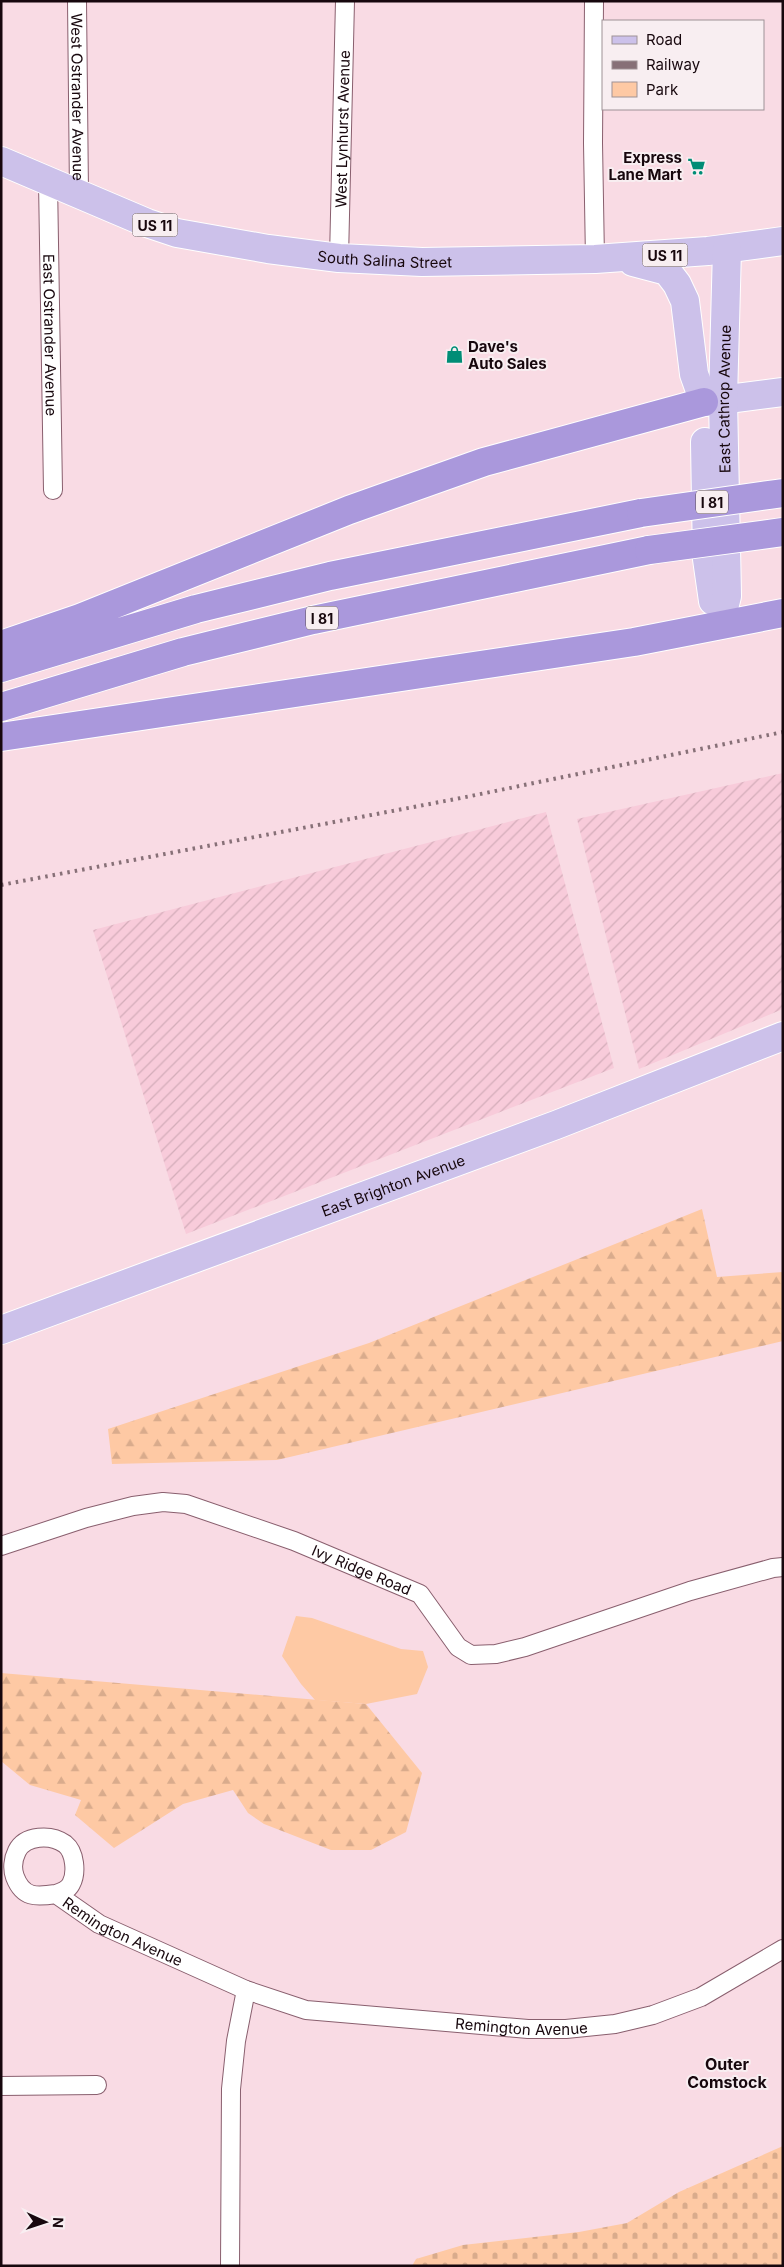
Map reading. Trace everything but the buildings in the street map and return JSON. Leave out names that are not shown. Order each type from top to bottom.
[{"type":"highway","points":[[1,645],[89,614],[349,510],[484,462],[713,401]]},
{"type":"highway","name":"I 81","points":[[1,668],[196,609],[330,576],[641,513],[783,492]]},
{"type":"highway","name":"I 81","points":[[1,707],[183,652],[313,620],[649,550],[783,532]]},
{"type":"highway","points":[[1,737],[634,642],[783,613]]},
{"type":"main road","name":"South Salina Street","points":[[1,161],[148,223],[178,233],[268,250],[339,258],[422,262],[608,259],[718,250],[783,241]]},
{"type":"main road","name":"East Cathrop Avenue","points":[[718,250],[707,559],[710,591],[720,624]]},
{"type":"main road","points":[[608,259],[667,271],[677,284],[685,301],[694,374],[713,401],[783,392]]},
{"type":"main road","name":"East Brighton Avenue","points":[[1,1330],[556,1125],[783,1036]]},
{"type":"street","name":"West Ostrander Avenue","points":[[77,1],[79,194]]},
{"type":"street","name":"West Lynhurst Avenue","points":[[339,258],[345,1]]},
{"type":"street","points":[[594,1],[592,143],[608,259]]},
{"type":"street","name":"East Ostrander Avenue","points":[[48,181],[53,490]]},
{"type":"street","name":"Ivy Ridge Road","points":[[1,1546],[86,1518],[133,1506],[163,1502],[186,1504],[294,1541],[420,1594],[458,1647],[471,1654],[496,1654],[525,1647],[690,1591],[773,1568],[783,1567]]},
{"type":"street","name":"Remington Avenue","points":[[56,1894],[99,1924],[246,1990],[306,2010],[528,2029],[566,2029],[615,2024],[653,2015],[701,1997],[783,1949]]},
{"type":"street","points":[[230,2266],[231,2089],[236,2041],[246,1990]]},
{"type":"street","points":[[1,2086],[97,2085]]},
{"type":"shaded area","points":[[783,773],[783,1009],[639,1069],[577,819]]},
{"type":"shaded area","points":[[546,812],[614,1068],[186,1234],[93,930]]},
{"type":"green space","points":[[702,1209],[717,1277],[783,1272],[783,1341],[277,1460],[112,1464],[108,1429],[369,1343]]},
{"type":"green space","points":[[296,1616],[312,1618],[401,1649],[423,1651],[428,1667],[417,1694],[366,1704],[315,1700],[301,1684],[282,1656]]},
{"type":"green space","points":[[1,1673],[366,1704],[422,1773],[406,1832],[371,1850],[331,1850],[264,1824],[248,1813],[233,1790],[183,1804],[114,1848],[75,1815],[81,1800],[30,1785],[1,1761]]},
{"type":"green space","points":[[783,2146],[783,2266],[412,2266],[416,2259],[463,2245],[579,2232],[627,2223],[679,2192]]},
{"type":"railway","points":[[1,885],[461,798],[783,732]]},
{"type":"place","name":"Express Lane Mart","points":[[696,166]]},
{"type":"place","name":"Dave's Auto Sales","points":[[454,355]]},
{"type":"district","name":"Outer Comstock","points":[[727,2073]]}]
